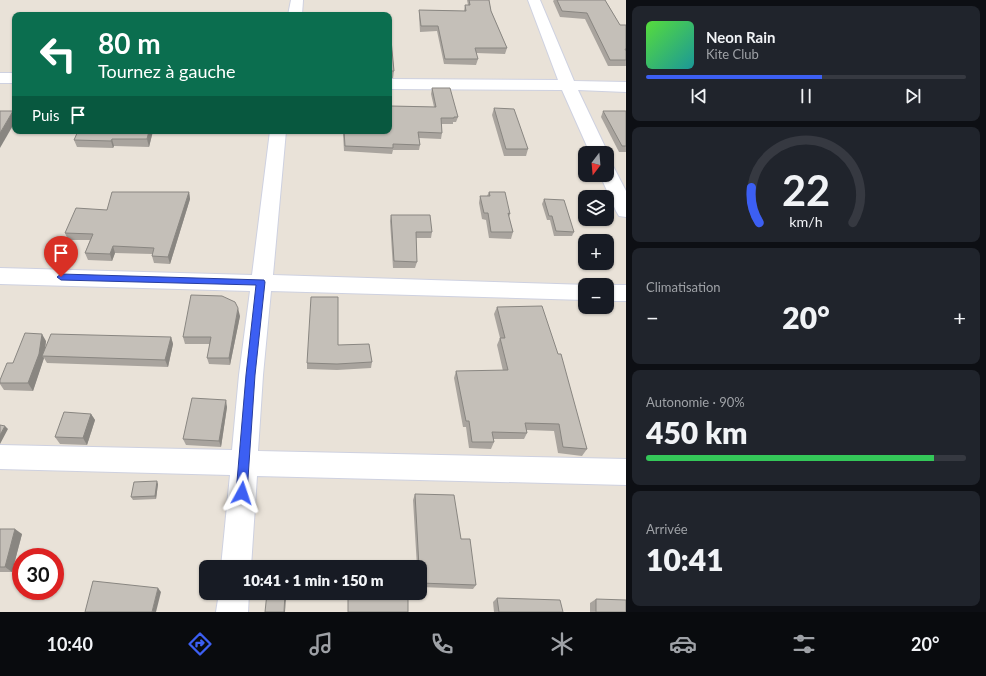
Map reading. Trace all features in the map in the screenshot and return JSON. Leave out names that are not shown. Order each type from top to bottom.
[{"type":"street","points":[[295,12],[297,0]]},
{"type":"street","points":[[534,0],[568,86],[596,146]]},
{"type":"street","points":[[0,78],[12,78]]},
{"type":"street","points":[[392,84],[626,87]]},
{"type":"street","points":[[237,560],[250,375],[278,134]]},
{"type":"street","points":[[613,182],[626,211]]},
{"type":"street","points":[[0,276],[578,292]]},
{"type":"street","points":[[614,293],[626,293]]},
{"type":"street","points":[[0,457],[626,472]]},
{"type":"street","points":[[232,612],[233,600]]},
{"type":"building","points":[[469,0],[489,0],[491,11],[507,48],[475,48],[478,59],[445,59],[438,26],[421,26],[419,10],[466,11],[465,5],[470,5]]},
{"type":"building","points":[[557,0],[605,0],[620,25],[626,25],[626,60],[610,60],[587,13],[562,11]]},
{"type":"building","points":[[392,50],[394,71],[392,71]]},
{"type":"building","points":[[432,88],[450,88],[458,117],[441,118],[442,133],[418,132],[420,145],[393,144],[393,148],[345,146],[344,134],[392,134],[392,106],[436,107]]},
{"type":"building","points":[[494,108],[514,109],[528,149],[506,149]]},
{"type":"building","points":[[0,111],[12,111],[12,113],[0,133]]},
{"type":"building","points":[[603,111],[626,111],[626,146],[622,146]]},
{"type":"building","points":[[77,134],[148,134],[147,139],[112,139],[111,141],[74,140]]},
{"type":"building","points":[[112,192],[189,192],[168,257],[152,256],[154,248],[113,246],[110,254],[85,253],[93,234],[65,233],[76,208],[107,210]]},
{"type":"building","points":[[489,192],[505,192],[513,232],[491,232],[488,213],[484,213],[480,196],[490,196]]},
{"type":"building","points":[[544,199],[564,200],[574,232],[556,231],[552,216],[549,216]]},
{"type":"building","points":[[391,215],[430,215],[432,232],[416,232],[417,262],[394,261]]},
{"type":"building","points":[[191,295],[222,296],[235,302],[238,308],[229,358],[207,358],[211,337],[183,337]]},
{"type":"building","points":[[311,297],[338,297],[338,345],[369,344],[372,362],[337,364],[307,363]]},
{"type":"building","points":[[542,306],[558,354],[561,354],[587,449],[563,447],[559,424],[525,423],[527,433],[492,432],[494,442],[472,442],[469,421],[466,421],[456,371],[508,370],[500,338],[505,338],[497,307]]},
{"type":"building","points":[[25,333],[42,334],[39,354],[28,383],[0,383],[7,363],[13,363]]},
{"type":"building","points":[[51,334],[171,337],[165,360],[42,356]]},
{"type":"building","points":[[192,398],[226,400],[219,441],[183,439]]},
{"type":"building","points":[[64,412],[91,414],[83,438],[55,437]]},
{"type":"building","points":[[0,425],[5,426],[0,435]]},
{"type":"building","points":[[157,481],[155,496],[131,497],[134,482]]},
{"type":"building","points":[[415,494],[454,495],[461,539],[470,539],[476,585],[427,583],[427,560],[419,560]]},
{"type":"building","points":[[0,529],[15,529],[5,567],[0,567]]},
{"type":"building","points":[[93,581],[158,588],[152,612],[85,612]]},
{"type":"building","points":[[497,598],[560,600],[563,612],[499,612]]},
{"type":"building","points":[[596,599],[626,600],[626,612],[596,612]]},
{"type":"building","points":[[266,600],[285,600],[284,612],[265,612]]},
{"type":"building","points":[[348,600],[408,600],[408,612],[348,612]]},
{"type":"route","points":[[61,277],[261,282],[250,375],[242,493]]}]
